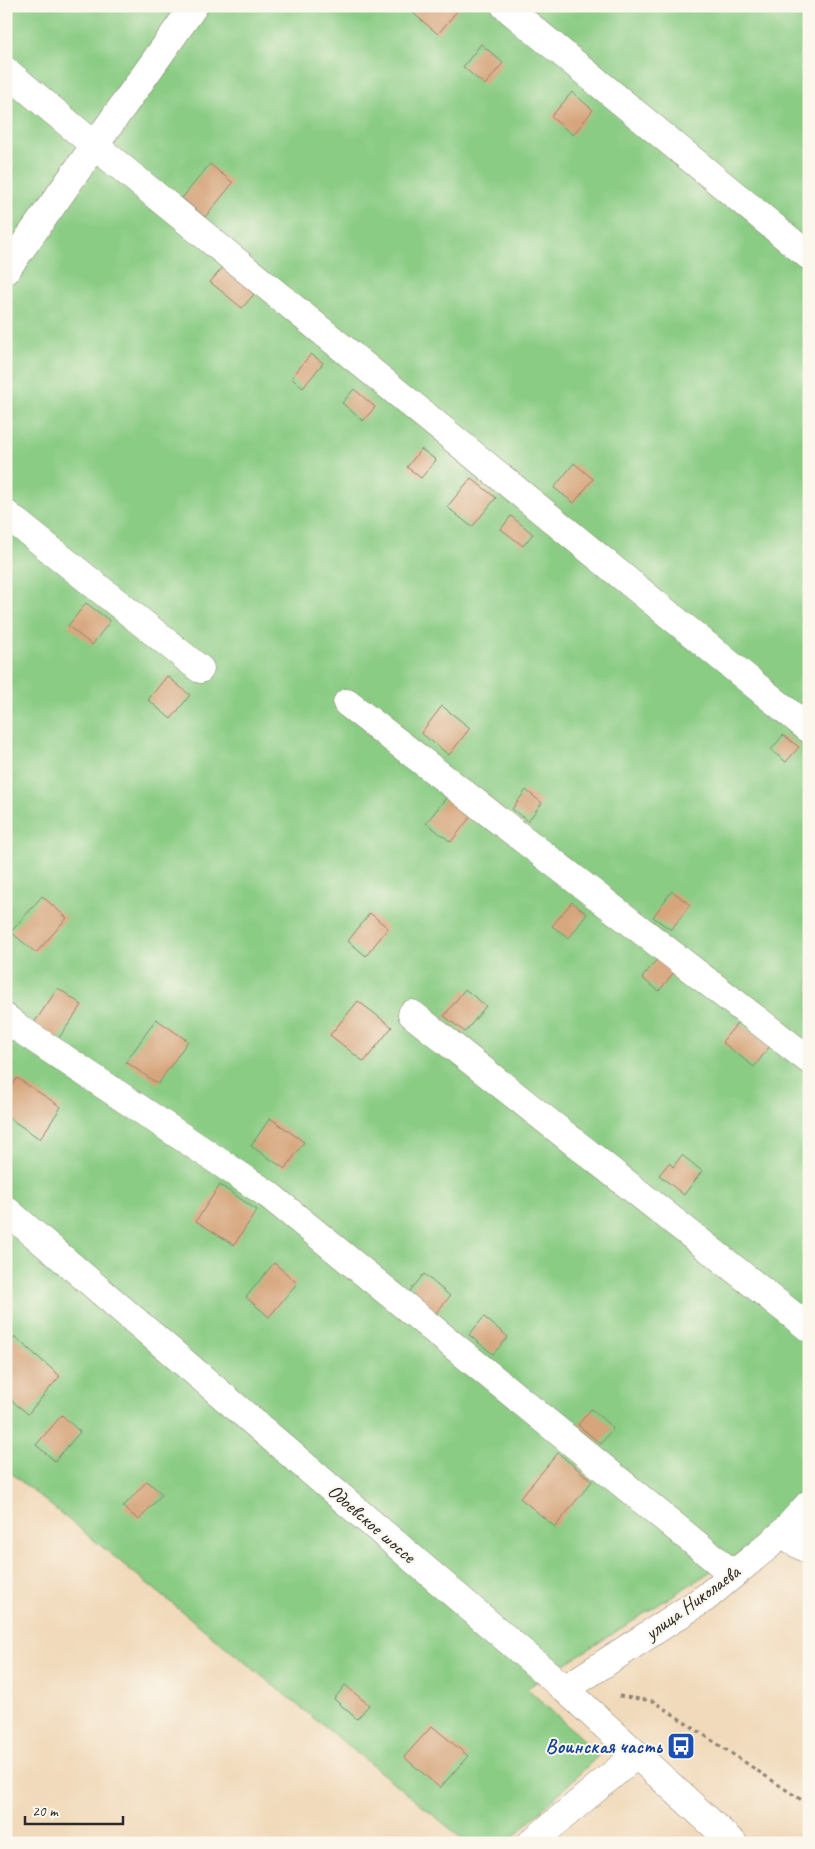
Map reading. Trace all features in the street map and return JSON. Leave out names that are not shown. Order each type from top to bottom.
[{"type":"main road","points":[[6,270],[194,6]]},
{"type":"main road","points":[[505,6],[809,256]]},
{"type":"main road","points":[[6,71],[809,729]]},
{"type":"main road","points":[[6,514],[200,669]]},
{"type":"main road","points":[[347,703],[809,1060]]},
{"type":"main road","points":[[412,1014],[809,1328]]},
{"type":"main road","points":[[6,1018],[269,1195],[733,1574]]},
{"type":"main road","name":"Одоевское шоссе","points":[[6,1210],[565,1689],[732,1843]]},
{"type":"main road","name":"улица Николаева","points":[[565,1689],[705,1598],[781,1535],[809,1504]]},
{"type":"main road","points":[[781,1535],[809,1550]]},
{"type":"main road","points":[[531,1843],[636,1756]]},
{"type":"path","points":[[614,1696],[653,1701],[809,1805]]},
{"type":"green space","points":[[6,6],[809,6],[809,1488],[776,1530],[527,1688],[599,1755],[507,1843],[468,1843],[6,1469]]},
{"type":"building","points":[[419,6],[453,6],[458,10],[438,34],[413,13]]},
{"type":"building","points":[[481,44],[503,63],[485,85],[463,67]]},
{"type":"building","points":[[572,92],[593,110],[573,135],[551,117]]},
{"type":"building","points":[[210,164],[233,183],[205,217],[182,198]]},
{"type":"building","points":[[225,265],[257,291],[242,308],[210,282]]},
{"type":"building","points":[[311,354],[323,363],[303,388],[291,378]]},
{"type":"building","points":[[354,389],[375,407],[363,421],[342,403]]},
{"type":"building","points":[[421,449],[436,460],[421,478],[407,467]]},
{"type":"building","points":[[574,463],[593,479],[574,503],[554,488]]},
{"type":"building","points":[[471,478],[496,498],[472,527],[447,507]]},
{"type":"building","points":[[511,516],[533,534],[523,546],[501,529]]},
{"type":"building","points":[[86,603],[110,621],[92,645],[68,626]]},
{"type":"building","points":[[167,676],[190,695],[171,719],[148,700]]},
{"type":"building","points":[[442,706],[470,728],[449,755],[421,733]]},
{"type":"building","points":[[783,735],[799,747],[786,762],[771,750]]},
{"type":"building","points":[[526,790],[542,803],[528,821],[512,809]]},
{"type":"building","points":[[447,797],[471,816],[451,842],[426,823]]},
{"type":"building","points":[[672,891],[690,905],[671,930],[653,917]]},
{"type":"building","points":[[42,896],[67,918],[36,953],[11,932]]},
{"type":"building","points":[[572,902],[587,914],[569,938],[552,926]]},
{"type":"building","points":[[370,913],[388,928],[366,956],[348,941]]},
{"type":"building","points":[[658,958],[675,971],[659,991],[642,978]]},
{"type":"building","points":[[58,988],[82,1005],[56,1042],[32,1026]]},
{"type":"building","points":[[465,989],[486,1006],[465,1032],[444,1016]]},
{"type":"building","points":[[358,1001],[392,1027],[364,1062],[330,1035]]},
{"type":"building","points":[[156,1019],[188,1041],[158,1084],[126,1062]]},
{"type":"building","points":[[738,1022],[770,1046],[754,1067],[722,1042]]},
{"type":"building","points":[[17,1078],[61,1107],[40,1139],[6,1116],[6,1094]]},
{"type":"building","points":[[270,1118],[304,1142],[285,1169],[251,1146]]},
{"type":"building","points":[[682,1155],[702,1171],[684,1195],[659,1175],[669,1163],[673,1167]]},
{"type":"building","points":[[220,1185],[257,1210],[234,1245],[196,1221]]},
{"type":"building","points":[[274,1263],[297,1283],[269,1317],[246,1297]]},
{"type":"building","points":[[424,1274],[450,1296],[432,1318],[406,1296]]},
{"type":"building","points":[[484,1317],[508,1337],[493,1354],[469,1335]]},
{"type":"building","points":[[15,1337],[60,1376],[28,1414],[6,1396],[6,1347]]},
{"type":"building","points":[[591,1409],[613,1428],[601,1444],[578,1425]]},
{"type":"building","points":[[62,1415],[80,1432],[55,1461],[36,1445]]},
{"type":"building","points":[[558,1453],[592,1481],[555,1527],[520,1498]]},
{"type":"building","points":[[147,1481],[162,1494],[139,1520],[123,1507]]},
{"type":"building","points":[[345,1685],[369,1705],[357,1719],[334,1699]]},
{"type":"building","points":[[432,1726],[468,1756],[440,1788],[404,1757]]},
{"type":"place","name":"Воинская часть","points":[[681,1746]]}]
